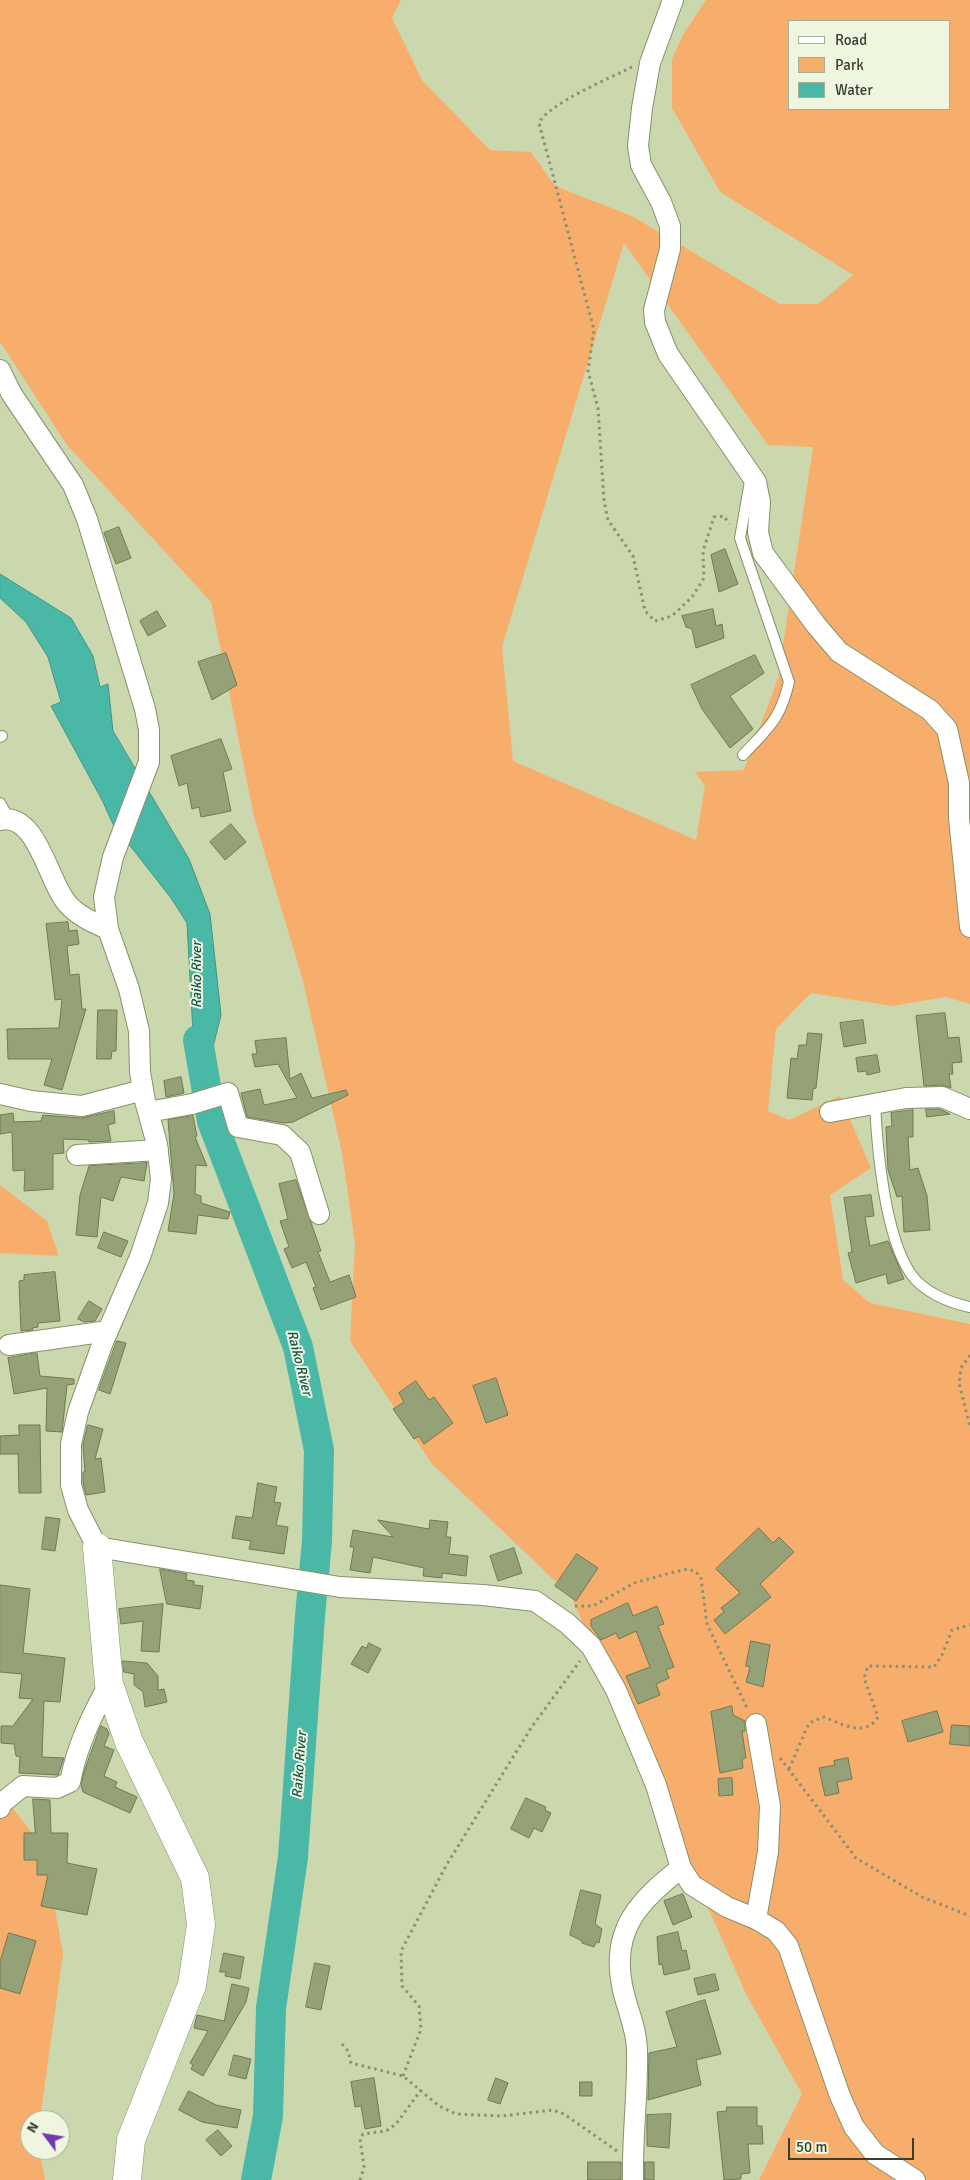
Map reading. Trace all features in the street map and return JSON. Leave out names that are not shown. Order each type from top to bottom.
[{"type":"street","points":[[673,0],[650,63],[638,146],[641,165],[661,202],[670,226],[670,249],[654,310],[655,322],[668,354],[756,482],[760,502],[758,532],[763,553],[816,625],[839,652],[930,710],[947,730],[959,783],[959,818],[970,927]]},
{"type":"street","points":[[0,370],[11,392],[73,485],[87,519],[150,730],[148,762],[113,858],[104,898],[108,929],[129,989],[139,1031],[140,1072],[158,1150],[161,1179],[158,1203],[140,1257],[108,1331],[78,1412],[70,1444],[72,1485],[76,1502],[89,1535],[97,1547],[109,1684],[129,1742],[195,1878],[201,1925],[192,1985],[131,2140],[127,2180]]},
{"type":"street","points":[[3,814],[22,823],[39,848],[66,902],[89,920],[108,929]]},
{"type":"street","points":[[0,1094],[31,1101],[82,1106],[144,1090]]},
{"type":"street","points":[[148,1112],[192,1104],[228,1093],[238,1128],[282,1135],[300,1152],[319,1214]]},
{"type":"street","points":[[830,1112],[906,1098],[942,1097],[970,1109]]},
{"type":"street","points":[[77,1156],[158,1150]]},
{"type":"street","points":[[9,1345],[108,1331]]},
{"type":"street","points":[[97,1547],[180,1559],[285,1579],[340,1587],[483,1594],[535,1601],[568,1624],[591,1646],[616,1690],[656,1785],[681,1868],[692,1884],[727,1907],[756,1919],[776,1931],[788,1946],[840,2096],[854,2127],[875,2154],[916,2180]]},
{"type":"street","points":[[0,1808],[2,1803],[23,1786],[57,1788],[70,1782],[76,1755],[86,1726],[109,1684]]},
{"type":"street","points":[[756,1724],[770,1806],[768,1852],[756,1919]]},
{"type":"street","points":[[632,2180],[637,2050],[634,2020],[622,1986],[619,1958],[624,1931],[634,1911],[655,1888],[681,1868]]},
{"type":"lane","points":[[743,755],[776,720],[785,701],[789,682],[740,538],[751,475]]},
{"type":"lane","points":[[875,1103],[877,1141],[888,1210],[900,1250],[911,1274],[926,1288],[958,1304],[970,1307]]},
{"type":"path","points":[[650,63],[636,65],[578,94],[543,115],[539,124],[594,330],[588,371],[598,408],[604,501],[608,520],[634,556],[644,611],[655,621],[672,616],[692,597],[704,578],[703,551],[714,517],[724,516],[740,538]]},
{"type":"path","points":[[970,1355],[961,1368],[960,1383],[970,1427]]},
{"type":"path","points":[[788,1770],[809,1723],[824,1716],[850,1727],[864,1729],[873,1726],[878,1717],[864,1678],[868,1666],[934,1667],[942,1655],[952,1630],[970,1625]]},
{"type":"path","points":[[403,2076],[421,2029],[419,2006],[402,1986],[401,1952],[447,1864],[531,1728],[591,1646]]},
{"type":"path","points":[[342,2044],[348,2051],[351,2063],[403,2076],[439,2106],[456,2114],[502,2116],[553,2110],[564,2114],[613,2150],[632,2154]]},
{"type":"path","points":[[360,2180],[364,2167],[360,2139],[364,2134],[386,2131],[396,2124],[422,2090]]},
{"type":"green space","points":[[0,0],[401,0],[392,18],[422,80],[490,150],[531,152],[555,186],[632,216],[780,304],[818,304],[853,275],[720,192],[672,108],[672,59],[684,33],[706,0],[970,0],[970,1004],[946,997],[892,1006],[811,993],[776,1029],[768,1111],[789,1120],[840,1096],[871,1168],[830,1195],[843,1280],[870,1303],[970,1324],[970,2180],[759,2180],[802,2094],[746,1994],[571,1596],[432,1464],[350,1341],[355,1243],[342,1153],[303,981],[254,817],[211,602],[67,445],[0,342]],"holes":[[[624,243],[768,445],[813,447],[778,678],[744,770],[695,772],[705,786],[696,840],[513,761],[502,647]]]},
{"type":"green space","points":[[0,1185],[47,1221],[59,1256],[0,1253]]},
{"type":"green space","points":[[0,1792],[44,1848],[63,1954],[41,2110],[20,2110],[20,2160],[41,2160],[45,2180],[0,2180]]},
{"type":"water","points":[[0,574],[71,618],[93,656],[100,687],[108,684],[113,731],[189,859],[210,914],[221,1015],[205,1079],[195,1070],[187,923],[171,898],[113,824],[51,706],[61,702],[48,657],[26,622],[0,598]]},
{"type":"building","points":[[119,527],[131,558],[116,564],[104,533]]},
{"type":"building","points":[[725,549],[738,584],[719,592],[711,555]]},
{"type":"building","points":[[713,609],[716,626],[722,624],[724,638],[696,648],[692,629],[686,627],[682,616]]},
{"type":"building","points":[[157,611],[166,626],[148,636],[140,621]]},
{"type":"building","points":[[226,653],[237,685],[212,700],[198,662]]},
{"type":"building","points":[[755,655],[764,673],[730,696],[753,729],[730,748],[702,709],[691,685]]},
{"type":"building","points":[[221,739],[232,769],[223,772],[231,811],[201,817],[199,807],[192,809],[187,783],[179,786],[171,756]]},
{"type":"building","points":[[231,824],[246,842],[225,860],[210,842]]},
{"type":"building","points":[[68,922],[69,931],[77,930],[79,944],[67,946],[70,975],[79,974],[82,1009],[86,1009],[62,1090],[44,1085],[52,1059],[8,1059],[7,1029],[59,1028],[62,999],[55,1000],[46,924]]},
{"type":"building","points":[[98,1010],[117,1010],[116,1051],[112,1051],[111,1059],[97,1059]]},
{"type":"building","points":[[945,1013],[948,1038],[959,1037],[962,1062],[952,1063],[953,1074],[949,1074],[951,1088],[942,1085],[924,1086],[916,1016]]},
{"type":"building","points":[[863,1020],[866,1043],[844,1047],[840,1023]]},
{"type":"building","points":[[808,1033],[822,1034],[816,1088],[813,1089],[812,1100],[787,1098],[791,1058],[797,1059],[799,1045],[806,1045]]},
{"type":"building","points":[[286,1038],[290,1079],[301,1073],[312,1098],[346,1090],[348,1095],[293,1122],[284,1123],[247,1117],[241,1093],[260,1089],[264,1105],[297,1098],[278,1064],[255,1067],[252,1054],[257,1054],[255,1041]]},
{"type":"building","points":[[877,1055],[880,1072],[867,1075],[866,1071],[858,1072],[856,1058]]},
{"type":"building","points":[[181,1077],[184,1093],[166,1097],[164,1081]]},
{"type":"building","points":[[926,1109],[940,1109],[950,1114],[927,1117]]},
{"type":"building","points":[[913,1110],[913,1137],[908,1137],[910,1170],[918,1168],[927,1196],[930,1230],[904,1232],[902,1196],[897,1197],[888,1170],[886,1127],[892,1126],[891,1113]]},
{"type":"building","points":[[114,1111],[115,1123],[108,1125],[111,1141],[89,1142],[89,1140],[63,1139],[64,1153],[53,1154],[53,1189],[24,1191],[25,1170],[13,1171],[12,1132],[0,1134],[0,1115],[13,1113],[14,1122],[41,1121],[43,1115],[81,1118]]},
{"type":"building","points":[[193,1116],[197,1136],[195,1137],[207,1166],[196,1165],[195,1194],[201,1196],[201,1203],[230,1212],[228,1219],[198,1215],[196,1234],[168,1231],[174,1194],[168,1120]]},
{"type":"building","points":[[147,1163],[144,1181],[121,1177],[113,1201],[101,1197],[97,1237],[76,1235],[80,1195],[89,1166]]},
{"type":"building","points":[[296,1180],[321,1251],[318,1252],[330,1282],[349,1275],[356,1297],[321,1310],[313,1288],[316,1287],[306,1262],[292,1268],[284,1249],[289,1247],[280,1221],[288,1219],[279,1184]]},
{"type":"building","points":[[871,1195],[874,1216],[865,1217],[870,1246],[888,1241],[904,1279],[888,1284],[886,1274],[856,1283],[848,1253],[852,1252],[844,1198]]},
{"type":"building","points":[[104,1232],[128,1241],[121,1257],[98,1248]]},
{"type":"building","points":[[55,1272],[60,1321],[38,1323],[38,1327],[32,1328],[33,1330],[21,1331],[19,1281],[24,1280],[24,1275]]},
{"type":"building","points":[[89,1301],[102,1309],[95,1321],[84,1322],[78,1319]]},
{"type":"building","points":[[117,1341],[126,1343],[110,1394],[99,1390]]},
{"type":"building","points":[[37,1353],[40,1376],[74,1379],[74,1384],[67,1385],[62,1432],[46,1431],[47,1388],[14,1394],[8,1358]]},
{"type":"building","points":[[496,1378],[508,1415],[486,1423],[473,1386]]},
{"type":"building","points":[[416,1381],[429,1400],[434,1397],[453,1423],[424,1444],[419,1436],[414,1439],[393,1409],[404,1402],[399,1393]]},
{"type":"building","points":[[19,1425],[40,1425],[41,1493],[19,1493],[18,1454],[0,1454],[0,1436],[19,1435]]},
{"type":"building","points":[[88,1425],[103,1429],[95,1459],[101,1458],[105,1492],[86,1495],[83,1483],[83,1472],[85,1472],[83,1445]]},
{"type":"building","points":[[258,1483],[277,1487],[274,1502],[281,1503],[276,1525],[288,1527],[284,1554],[249,1549],[251,1541],[232,1538],[236,1516],[252,1518]]},
{"type":"building","points":[[46,1517],[60,1519],[55,1551],[42,1549]]},
{"type":"building","points":[[378,1520],[429,1529],[430,1520],[448,1522],[446,1537],[451,1537],[449,1554],[468,1556],[466,1576],[442,1573],[442,1578],[423,1576],[424,1568],[373,1557],[370,1573],[350,1570],[354,1547],[350,1547],[353,1530],[393,1537]]},
{"type":"building","points":[[759,1528],[773,1543],[779,1537],[794,1552],[760,1584],[771,1597],[725,1634],[714,1620],[724,1612],[721,1608],[740,1593],[716,1569]]},
{"type":"building","points":[[514,1548],[522,1573],[498,1581],[490,1556]]},
{"type":"building","points":[[577,1554],[598,1568],[576,1601],[555,1586]]},
{"type":"building","points":[[160,1569],[187,1574],[186,1580],[194,1581],[194,1585],[203,1586],[200,1609],[167,1604]]},
{"type":"building","points":[[0,1585],[30,1589],[23,1653],[65,1658],[60,1702],[44,1701],[42,1757],[64,1758],[58,1775],[19,1773],[20,1757],[16,1756],[14,1744],[1,1743],[1,1726],[13,1726],[33,1699],[19,1698],[22,1674],[0,1672]]},
{"type":"building","points":[[628,1603],[633,1616],[657,1606],[664,1624],[658,1626],[674,1667],[666,1670],[669,1678],[656,1684],[660,1695],[638,1704],[626,1676],[650,1667],[636,1631],[619,1639],[616,1633],[601,1640],[591,1626],[591,1620]]},
{"type":"building","points":[[163,1604],[159,1652],[141,1651],[143,1621],[121,1624],[119,1609]]},
{"type":"building","points":[[751,1641],[770,1645],[763,1687],[746,1682],[750,1667],[746,1666]]},
{"type":"building","points":[[369,1643],[381,1649],[368,1673],[351,1664],[362,1646],[366,1648]]},
{"type":"building","points":[[123,1661],[147,1663],[158,1676],[158,1690],[164,1689],[167,1702],[145,1707],[143,1692],[134,1685],[134,1674],[124,1672]]},
{"type":"building","points":[[732,1706],[733,1715],[745,1721],[745,1731],[742,1731],[746,1758],[742,1759],[743,1768],[720,1773],[711,1712]]},
{"type":"building","points":[[937,1711],[943,1732],[908,1742],[902,1721]]},
{"type":"building","points":[[952,1725],[970,1726],[970,1746],[950,1744]]},
{"type":"building","points":[[101,1726],[107,1729],[109,1734],[104,1746],[114,1750],[104,1776],[117,1782],[115,1787],[137,1797],[130,1813],[83,1792],[81,1785],[84,1772]]},
{"type":"building","points":[[848,1758],[852,1779],[837,1782],[839,1793],[825,1796],[819,1768],[835,1765],[834,1761]]},
{"type":"building","points":[[732,1778],[733,1795],[719,1796],[718,1779]]},
{"type":"building","points":[[526,1798],[546,1807],[545,1810],[551,1813],[542,1832],[534,1828],[529,1838],[511,1829]]},
{"type":"building","points":[[33,1799],[50,1800],[51,1833],[68,1833],[67,1863],[97,1869],[87,1915],[41,1906],[48,1875],[37,1875],[37,1860],[24,1860],[24,1833],[35,1833]]},
{"type":"building","points":[[581,1890],[601,1895],[595,1924],[602,1929],[599,1943],[596,1942],[594,1947],[582,1943],[582,1941],[570,1935]]},
{"type":"building","points":[[683,1894],[692,1917],[673,1925],[664,1901]]},
{"type":"building","points":[[678,1932],[682,1951],[686,1950],[690,1969],[664,1975],[662,1964],[659,1965],[657,1937]]},
{"type":"building","points":[[9,1933],[36,1941],[20,1994],[0,1988],[0,1962]]},
{"type":"building","points":[[224,1953],[244,1957],[240,1979],[225,1976],[226,1972],[220,1972]]},
{"type":"building","points":[[315,1963],[330,1966],[321,2010],[306,2007]]},
{"type":"building","points":[[715,1974],[719,1990],[698,1995],[694,1979]]},
{"type":"building","points":[[232,1984],[249,1988],[246,2002],[203,2076],[191,2069],[193,2065],[190,2063],[208,2031],[194,2028],[197,2015],[224,2021]]},
{"type":"building","points":[[705,2000],[721,2054],[696,2060],[701,2085],[648,2100],[649,2053],[677,2047],[666,2012]]},
{"type":"building","points":[[234,2055],[251,2059],[246,2079],[229,2075]]},
{"type":"building","points":[[374,2078],[381,2126],[365,2129],[361,2106],[355,2107],[351,2082]]},
{"type":"building","points":[[496,2078],[508,2083],[500,2104],[488,2100]]},
{"type":"building","points":[[580,2082],[592,2082],[592,2096],[580,2096]]},
{"type":"building","points":[[189,2091],[216,2105],[241,2110],[237,2128],[202,2122],[179,2110]]},
{"type":"building","points":[[727,2107],[757,2107],[757,2126],[762,2126],[763,2144],[748,2144],[750,2173],[741,2174],[741,2179],[724,2180],[717,2112],[726,2111]]},
{"type":"building","points":[[671,2114],[669,2148],[647,2146],[647,2115]]},
{"type":"building","points":[[218,2130],[232,2146],[221,2156],[206,2140]]},
{"type":"building","points":[[588,2162],[621,2162],[621,2180],[588,2180]]},
{"type":"building","points":[[645,2162],[654,2162],[654,2180],[645,2180]]},
{"type":"waterway","name":"Raiko River","points":[[198,1040],[212,1121],[298,1347],[319,1450],[317,1541],[293,1857],[271,2008],[268,2116],[256,2180]]}]
